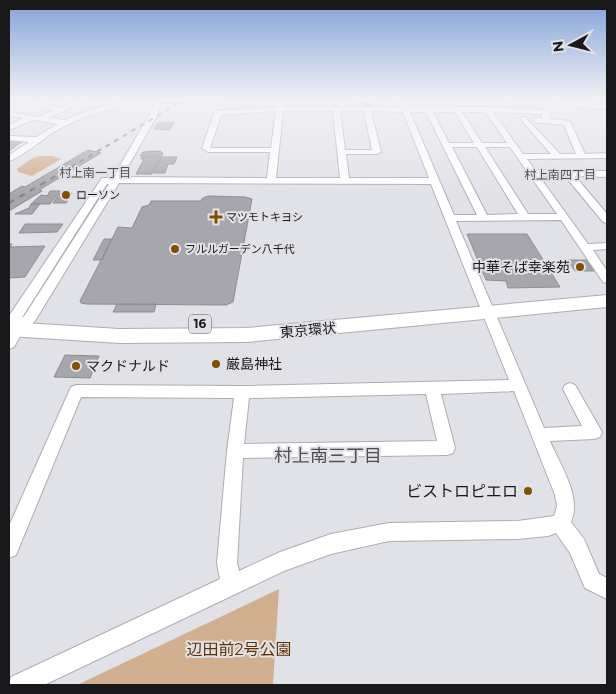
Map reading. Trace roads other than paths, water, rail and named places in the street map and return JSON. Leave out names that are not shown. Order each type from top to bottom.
[{"type":"highway","name":"東京環状","points":[[488,307],[607,292]]},
{"type":"highway","name":"東京環状","points":[[15,326],[213,324],[607,301]]},
{"type":"street","points":[[9,158],[53,131]]},
{"type":"street","points":[[109,180],[137,131]]},
{"type":"street","points":[[15,326],[142,131]]},
{"type":"street","points":[[212,131],[206,148],[208,150],[275,150]]},
{"type":"street","points":[[271,180],[277,131]]},
{"type":"street","points":[[339,131],[345,180]]},
{"type":"street","points":[[342,152],[377,152],[372,131]]},
{"type":"street","points":[[19,685],[280,562],[331,544],[362,537],[406,531],[531,529],[560,523],[565,515],[567,505],[488,307],[414,131]]},
{"type":"street","points":[[439,131],[483,218]]},
{"type":"street","points":[[471,131],[525,217]]},
{"type":"street","points":[[505,131],[512,145],[565,217],[607,279]]},
{"type":"street","points":[[533,131],[559,158]]},
{"type":"street","points":[[570,131],[582,157]]},
{"type":"street","points":[[9,138],[39,140]]},
{"type":"street","points":[[446,145],[512,145]]},
{"type":"street","points":[[521,157],[607,156]]},
{"type":"street","points":[[533,173],[607,174]]},
{"type":"street","points":[[568,174],[607,220]]},
{"type":"street","points":[[109,180],[434,181]]},
{"type":"street","points":[[450,218],[565,217]]},
{"type":"street","points":[[585,247],[607,246]]},
{"type":"street","points":[[9,548],[76,392],[242,392],[519,385]]},
{"type":"street","points":[[235,451],[447,448],[432,388]]},
{"type":"street","points":[[539,435],[594,432],[570,389]]},
{"type":"street","points":[[232,586],[227,563],[235,451],[242,392]]},
{"type":"street","points":[[560,523],[577,546],[592,581],[607,589]]},
{"type":"railway","points":[[71,167],[131,131]]},
{"type":"railway","points":[[9,203],[73,166]]},
{"type":"place","name":"ローソン","points":[[66,195]]},
{"type":"place","name":"マツモトキヨシ","points":[[216,217]]},
{"type":"place","name":"フルルガーデン八千代","points":[[175,249]]},
{"type":"place","name":"中華そば幸楽苑","points":[[580,267]]},
{"type":"place","name":"厳島神社","points":[[216,364]]},
{"type":"place","name":"マクドナルド","points":[[76,366]]},
{"type":"place","name":"ビストロピエロ","points":[[528,491]]},
{"type":"district","name":"村上南一丁目","points":[[95,173]]},
{"type":"district","name":"村上南四丁目","points":[[560,175]]},
{"type":"district","name":"村上南三丁目","points":[[328,456]]},
{"type":"park label","name":"辺田前2号公園","points":[[239,649]]}]
